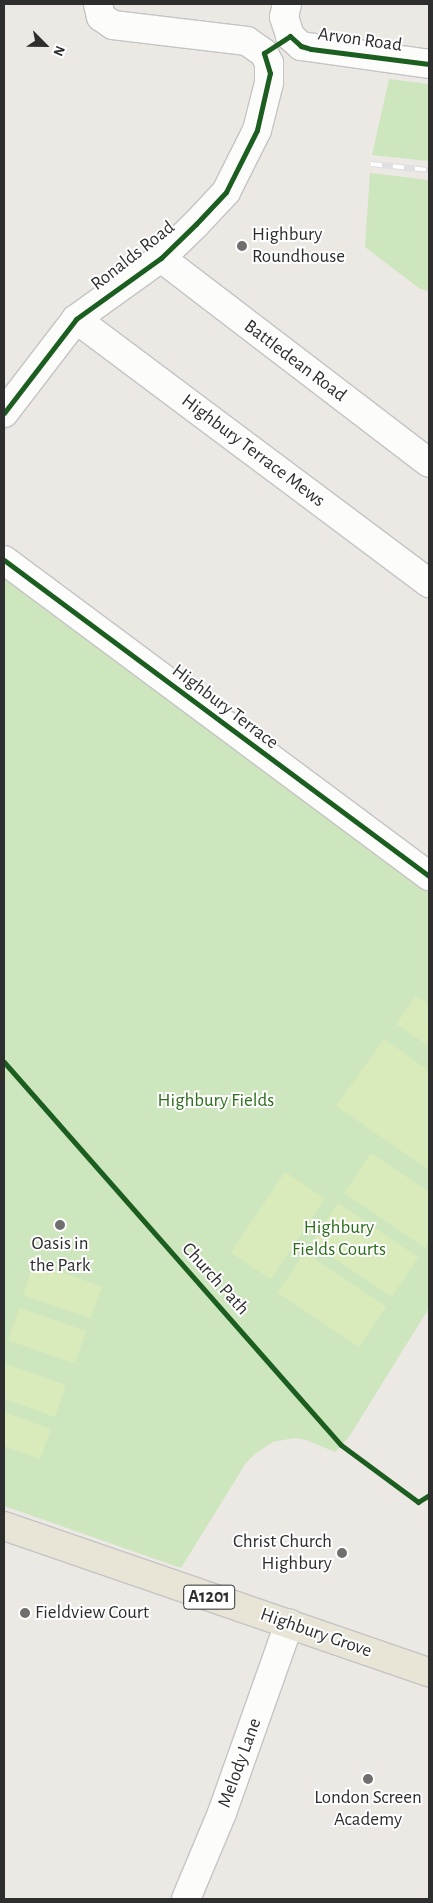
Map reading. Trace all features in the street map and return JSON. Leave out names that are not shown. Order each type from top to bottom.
[{"type":"main road","name":"Highbury Grove","points":[[4,1526],[429,1672]]},
{"type":"street","name":"Arvon Road","points":[[287,4],[284,17],[290,36],[300,46],[429,64]]},
{"type":"street","name":"Ronalds Road","points":[[4,413],[76,319],[161,258],[226,192],[257,130],[270,73],[264,53],[257,46],[247,41],[113,24],[100,11]]},
{"type":"street","name":"Battledean Road","points":[[161,258],[429,463]]},
{"type":"street","name":"Highbury Terrace Mews","points":[[76,319],[429,583]]},
{"type":"street","name":"Highbury Terrace","points":[[4,560],[429,876]]},
{"type":"street","name":"Melody Lane","points":[[186,1899],[222,1813],[289,1624]]},
{"type":"green space","points":[[389,79],[429,84],[429,161],[372,155]]},
{"type":"green space","points":[[370,173],[429,180],[429,291],[420,289],[365,247]]},
{"type":"green space","name":"Highbury Fields","points":[[4,579],[429,893],[429,1308],[349,1437],[335,1452],[306,1440],[294,1438],[273,1442],[256,1453],[246,1463],[181,1568],[4,1506]]},
{"type":"green space","points":[[416,996],[429,1005],[429,1046],[396,1024]]},
{"type":"green space","points":[[384,1039],[429,1071],[429,1170],[336,1106]]},
{"type":"green space","points":[[371,1153],[429,1192],[429,1241],[425,1248],[344,1193]]},
{"type":"green space","points":[[285,1172],[325,1199],[271,1279],[231,1252]]},
{"type":"green space","name":"Highbury Fields Courts","points":[[338,1203],[418,1257],[392,1297],[311,1243]]},
{"type":"green space","points":[[305,1252],[386,1307],[359,1347],[278,1293]]},
{"type":"green space","points":[[34,1263],[102,1286],[91,1319],[23,1295]]},
{"type":"green space","points":[[19,1308],[86,1331],[75,1363],[8,1340]]},
{"type":"green space","points":[[4,1363],[66,1385],[55,1417],[4,1399]]},
{"type":"green space","points":[[4,1412],[51,1429],[40,1459],[4,1446]]},
{"type":"railway","points":[[371,164],[429,170]]},
{"type":"cycle path","points":[[290,36],[301,46],[311,49],[429,64]]},
{"type":"cycle path","points":[[4,413],[76,319],[161,258],[226,192],[257,130],[270,73],[264,53],[290,36]]},
{"type":"cycle path","points":[[4,560],[429,876]]},
{"type":"cycle path","name":"Church Path","points":[[4,1062],[341,1445],[418,1502],[429,1495]]},
{"type":"place","name":"Highbury Roundhouse","points":[[242,246]]},
{"type":"place","name":"Oasis in the Park","points":[[60,1225]]},
{"type":"place","name":"Christ Church Highbury","points":[[342,1553]]},
{"type":"place","name":"Fieldview Court","points":[[25,1613]]},
{"type":"place","name":"London Screen Academy","points":[[368,1779]]}]
